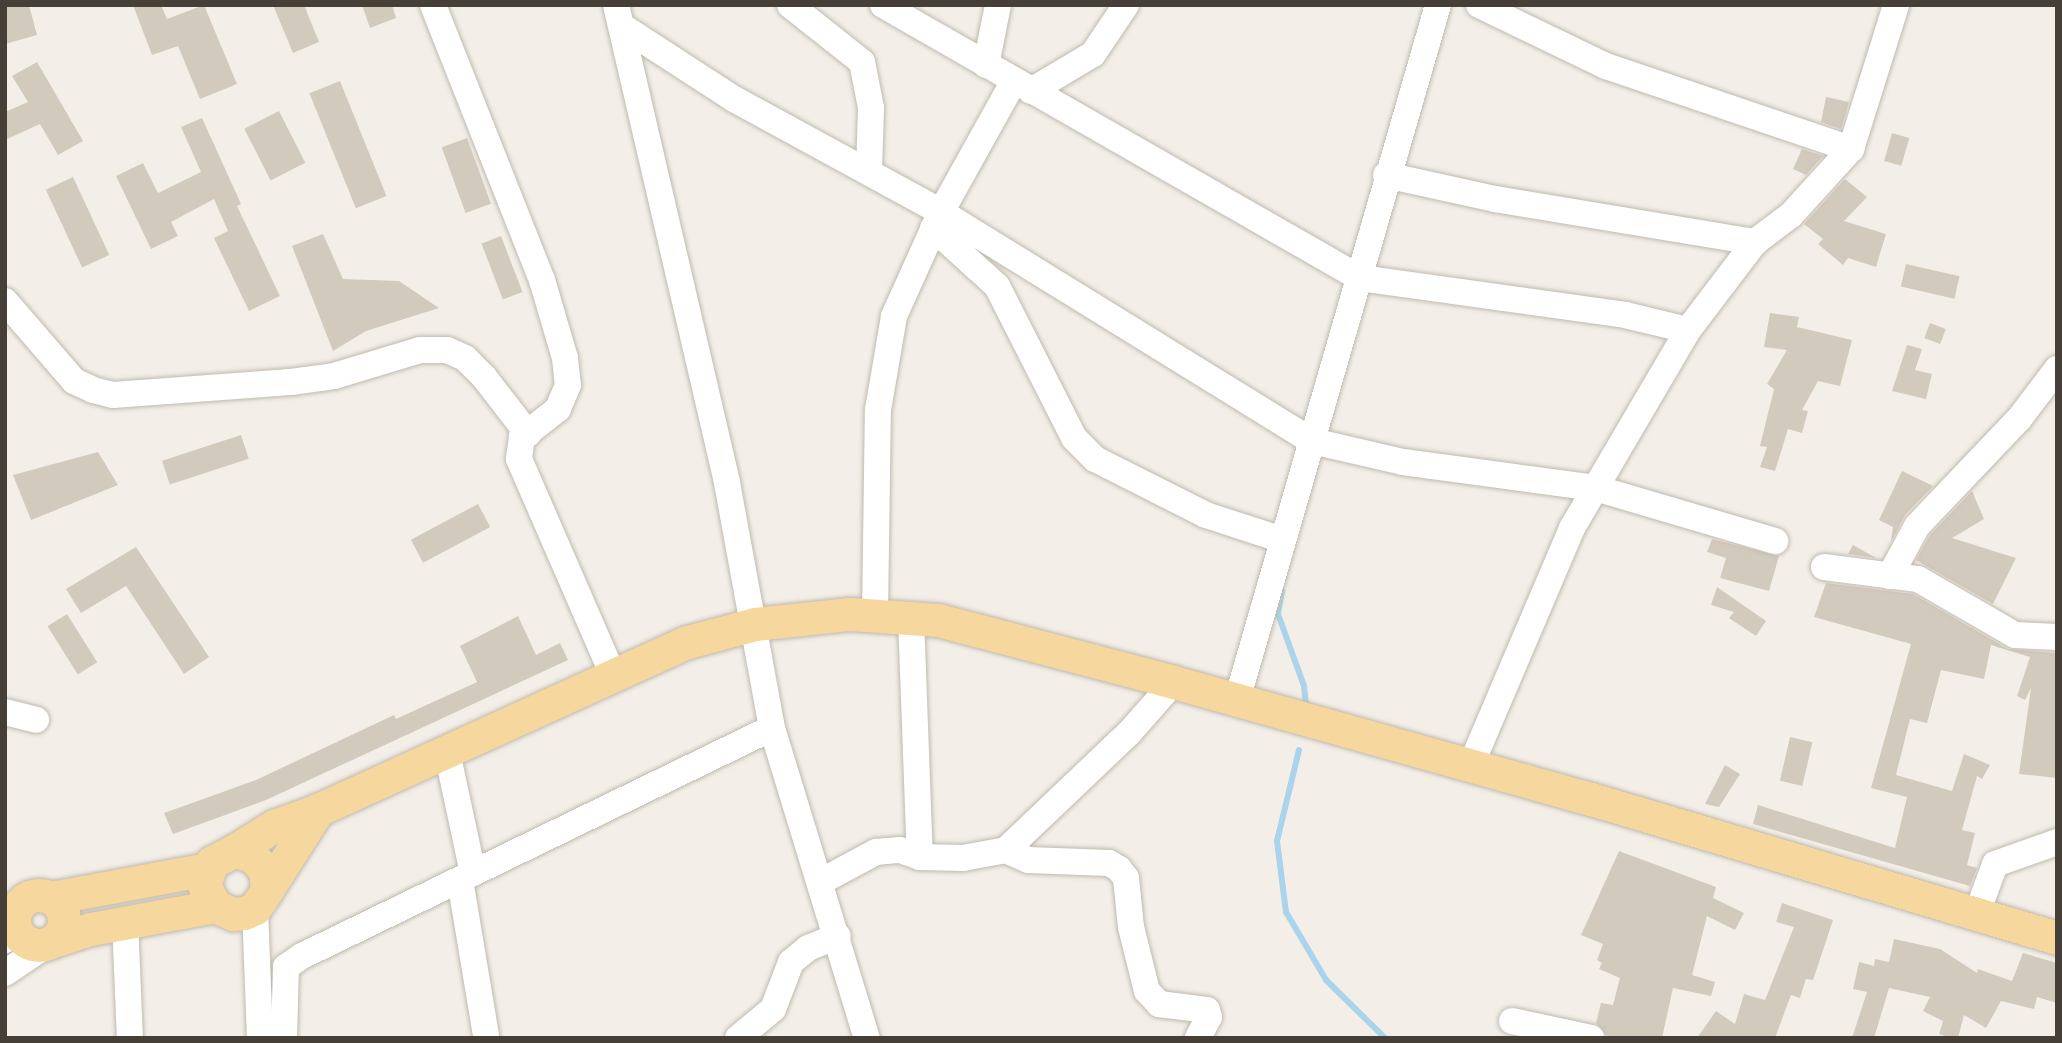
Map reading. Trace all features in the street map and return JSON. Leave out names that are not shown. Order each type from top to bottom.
[{"type":"main road","points":[[218,908],[204,885],[221,860],[274,825],[318,810],[684,643],[755,624],[810,616],[875,616],[938,620],[1174,682],[1471,765],[2057,938]]},
{"type":"main road","points":[[261,899],[265,870],[253,856],[221,860],[20,902],[10,929],[34,945],[50,943],[125,921],[218,908],[244,913],[261,899],[318,810]]},
{"type":"main road","points":[[5,887],[47,896],[64,919],[50,943]]},
{"type":"street","points":[[433,5],[542,280],[565,358],[568,385],[558,409],[518,446],[519,459],[613,675]]},
{"type":"street","points":[[790,5],[862,62],[871,108],[869,170]]},
{"type":"street","points":[[883,5],[1360,278],[1625,315],[1688,330]]},
{"type":"street","points":[[986,65],[998,5]]},
{"type":"street","points":[[875,616],[878,410],[894,316],[937,220],[1022,86],[1093,54],[1126,5]]},
{"type":"street","points":[[1237,700],[1360,278],[1386,175],[1438,5]]},
{"type":"street","points":[[1479,5],[1606,66],[1851,149]]},
{"type":"street","points":[[1471,765],[1562,551],[1595,488],[1688,330],[1755,242],[1791,215],[1851,149],[1896,5]]},
{"type":"street","points":[[620,16],[734,99],[869,170],[937,220],[1312,441],[1403,462],[1595,488],[1774,541]]},
{"type":"street","points":[[620,16],[755,624],[772,728],[838,936],[867,1038]]},
{"type":"street","points":[[1386,175],[1495,198],[1755,242]]},
{"type":"street","points":[[937,220],[997,286],[1074,438],[1095,459],[1206,515],[1283,540]]},
{"type":"street","points":[[5,301],[74,381],[93,390],[113,395],[291,382],[334,376],[420,350],[447,349],[465,358],[484,377],[528,434]]},
{"type":"street","points":[[1890,576],[1917,526],[2019,419],[2057,369]]},
{"type":"street","points":[[1824,567],[1926,582],[2015,635],[2057,637]]},
{"type":"street","points":[[911,617],[920,857]]},
{"type":"street","points":[[820,882],[876,852],[900,850],[920,857],[963,858],[1006,850],[1129,733],[1174,682]]},
{"type":"street","points":[[5,712],[36,720]]},
{"type":"street","points":[[284,1038],[286,967],[772,728]]},
{"type":"street","points":[[447,752],[467,877],[483,1037]]},
{"type":"street","points":[[1978,913],[1994,864],[2057,842]]},
{"type":"street","points":[[1006,850],[1028,860],[1109,863],[1119,869],[1126,878],[1131,927],[1147,991],[1159,1004],[1207,1010],[1209,1017],[1198,1038]]},
{"type":"street","points":[[260,1038],[254,967],[261,899]]},
{"type":"street","points":[[218,908],[254,967]]},
{"type":"street","points":[[125,921],[130,1038]]},
{"type":"street","points":[[738,1038],[773,1009],[791,962],[808,948],[838,936]]},
{"type":"street","points":[[5,973],[50,943]]},
{"type":"street","points":[[1512,1021],[1591,1038]]},
{"type":"building","points":[[5,5],[29,5],[37,35],[5,44]]},
{"type":"building","points":[[133,5],[161,5],[167,19],[204,5],[237,84],[200,99],[178,46],[152,55]]},
{"type":"building","points":[[273,5],[304,5],[319,42],[293,53]]},
{"type":"building","points":[[362,5],[392,5],[396,18],[370,28]]},
{"type":"building","points":[[37,62],[83,141],[58,155],[40,124],[5,140],[5,112],[28,102],[12,76]]},
{"type":"building","points":[[340,81],[386,196],[356,208],[309,93]]},
{"type":"building","points":[[1826,97],[1849,102],[1841,129],[1821,122]]},
{"type":"building","points":[[279,111],[305,163],[271,180],[244,129]]},
{"type":"building","points":[[202,118],[241,204],[237,206],[280,296],[249,311],[214,238],[228,231],[214,199],[171,222],[178,236],[151,249],[116,176],[143,163],[158,193],[201,172],[181,127]]},
{"type":"building","points":[[1892,133],[1909,138],[1901,166],[1884,161]]},
{"type":"building","points":[[467,138],[491,204],[466,213],[442,147]]},
{"type":"building","points":[[1802,149],[1823,156],[1806,175],[1793,169]]},
{"type":"building","points":[[73,177],[109,255],[82,268],[46,190]]},
{"type":"building","points":[[1845,179],[1867,197],[1844,221],[1886,234],[1876,267],[1848,258],[1843,265],[1818,244],[1823,239],[1804,224]]},
{"type":"building","points":[[323,234],[343,279],[399,281],[439,308],[366,331],[333,351],[292,246]]},
{"type":"building","points":[[501,236],[523,292],[503,300],[481,244]]},
{"type":"building","points":[[1906,264],[1960,276],[1954,299],[1901,286]]},
{"type":"building","points":[[1770,313],[1799,317],[1797,327],[1852,340],[1840,386],[1818,381],[1802,410],[1808,411],[1802,433],[1788,429],[1775,471],[1760,467],[1767,447],[1760,446],[1774,389],[1767,384],[1787,350],[1764,347]]},
{"type":"building","points":[[1930,323],[1946,329],[1940,344],[1924,338]]},
{"type":"building","points":[[1907,345],[1922,349],[1915,370],[1932,374],[1926,399],[1892,391]]},
{"type":"building","points":[[241,435],[249,459],[170,484],[162,461]]},
{"type":"building","points":[[98,452],[118,485],[31,520],[13,475]]},
{"type":"building","points":[[1902,471],[1933,486],[1905,515],[1891,542],[1893,527],[1879,520]]},
{"type":"building","points":[[1972,491],[1984,519],[1952,538],[2016,558],[1993,604],[1916,560],[1930,535]]},
{"type":"building","points":[[478,504],[490,527],[423,563],[411,540]]},
{"type":"building","points":[[1712,539],[1779,556],[1769,591],[1720,578],[1726,558],[1707,552]]},
{"type":"building","points":[[1853,545],[1876,558],[1848,554]]},
{"type":"building","points":[[136,547],[209,657],[184,674],[126,586],[81,613],[66,589]]},
{"type":"building","points":[[1826,583],[1913,594],[2008,649],[2057,653],[2057,778],[2019,774],[2031,688],[2025,700],[2017,696],[2030,657],[1991,645],[1984,679],[1941,670],[1927,723],[1910,719],[1896,775],[1952,791],[1964,754],[1990,765],[1982,779],[1977,776],[1962,830],[1975,833],[1967,865],[1977,868],[1970,886],[1753,824],[1758,805],[1895,848],[1907,797],[1871,788],[1911,644],[1814,617]]},
{"type":"building","points":[[1717,587],[1766,621],[1756,636],[1729,618],[1734,612],[1711,605]]},
{"type":"building","points":[[67,614],[97,662],[78,675],[47,626]]},
{"type":"building","points":[[518,616],[536,655],[560,643],[568,660],[266,800],[173,834],[164,813],[256,780],[394,715],[396,719],[477,682],[460,646]]},
{"type":"building","points":[[1790,737],[1812,742],[1802,786],[1780,781]]},
{"type":"building","points":[[1725,765],[1740,774],[1719,807],[1705,804]]},
{"type":"building","points":[[1619,851],[1716,887],[1713,898],[1744,913],[1735,930],[1707,916],[1692,975],[1715,982],[1711,996],[1673,988],[1662,1038],[1617,1038],[1606,1035],[1596,1023],[1601,1003],[1613,1005],[1620,978],[1599,969],[1602,963],[1597,960],[1603,944],[1581,935]]},
{"type":"building","points":[[1782,903],[1833,920],[1813,980],[1806,979],[1800,998],[1791,995],[1775,1038],[1697,1038],[1716,1011],[1735,1024],[1744,994],[1765,1000],[1794,927],[1776,922]]},
{"type":"building","points":[[1894,939],[1940,949],[1977,973],[1978,969],[2012,981],[2023,953],[2057,963],[2057,1003],[2037,997],[2034,1009],[2001,1001],[1986,1028],[1964,1015],[1958,1038],[1951,1038],[1939,1034],[1943,1021],[1923,1011],[1930,997],[1889,988],[1874,1038],[1852,1038],[1867,992],[1853,989],[1859,962],[1874,966],[1875,959],[1889,962]]},
{"type":"waterway","points":[[1282,591],[1278,614],[1304,686],[1306,706]]},
{"type":"waterway","points":[[1299,750],[1277,841],[1286,912],[1326,980],[1385,1038]]}]
